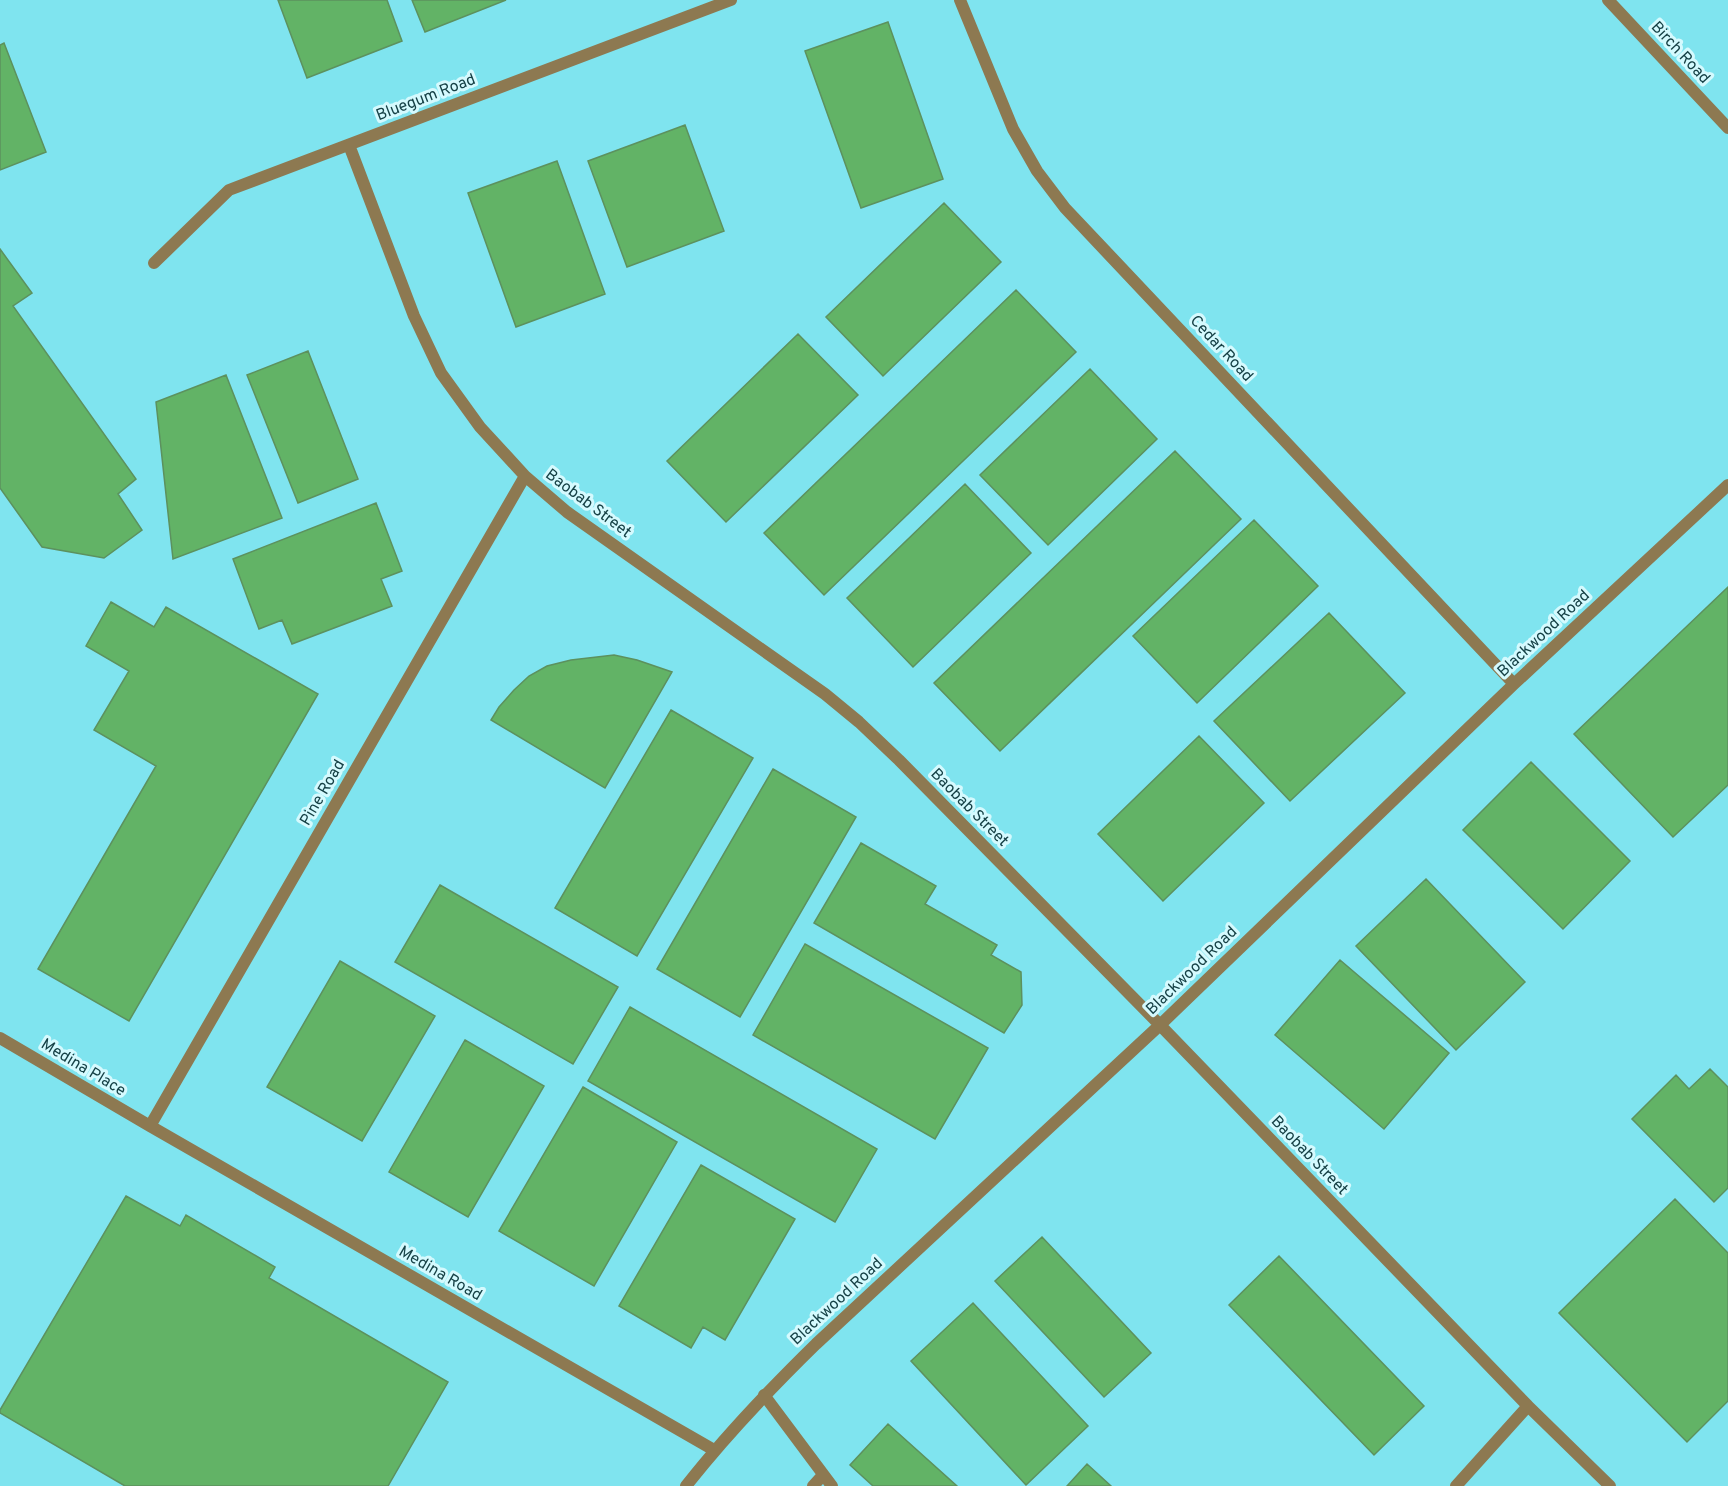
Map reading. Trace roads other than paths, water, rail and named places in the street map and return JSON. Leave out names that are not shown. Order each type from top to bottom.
[{"type":"street","name":"Bluegum Road","points":[[154,263],[229,190],[731,0]]},
{"type":"street","name":"Cedar Road","points":[[960,0],[1013,129],[1036,171],[1065,208],[1514,684]]},
{"type":"street","name":"Birch Road","points":[[1608,0],[1728,128]]},
{"type":"street","name":"Baobab Street","points":[[349,145],[414,315],[441,373],[480,427],[525,476],[567,512],[825,694],[859,722],[1160,1025],[1528,1406],[1610,1486]]},
{"type":"street","name":"Pine Road","points":[[150,1126],[525,476]]},
{"type":"street","name":"Blackwood Road","points":[[686,1486],[714,1450],[764,1395],[816,1344],[1160,1025],[1514,684],[1728,484]]},
{"type":"street","name":"Medina Place","points":[[0,1038],[150,1126]]},
{"type":"street","name":"Medina Road","points":[[150,1126],[714,1450]]},
{"type":"street","points":[[764,1395],[832,1486]]},
{"type":"street","points":[[1456,1486],[1528,1406]]},
{"type":"street","points":[[813,1486],[823,1475]]}]
